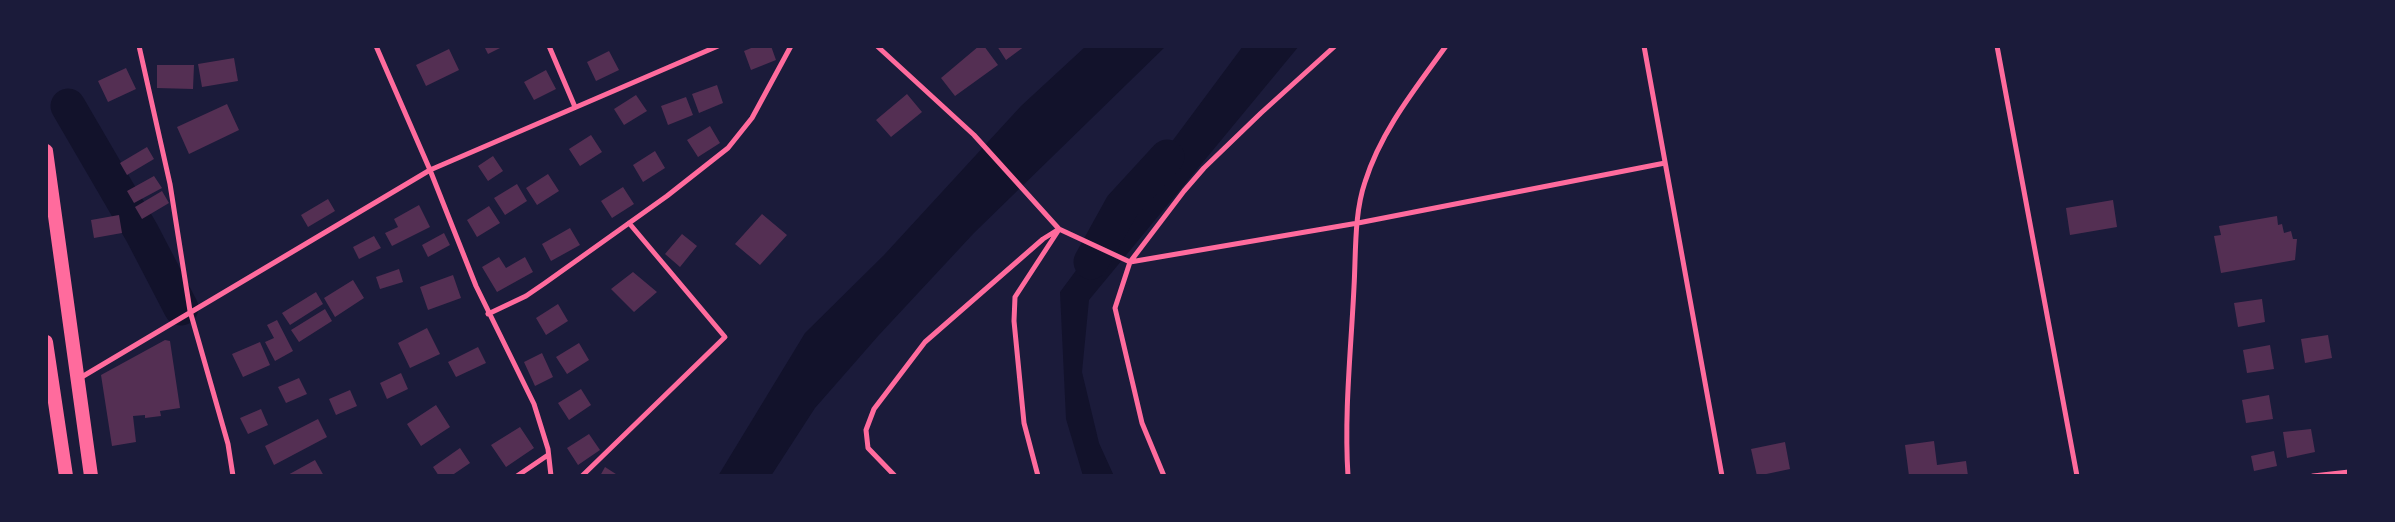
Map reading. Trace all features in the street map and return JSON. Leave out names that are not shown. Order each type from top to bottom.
[{"type":"highway","points":[[46,151],[92,476]]},
{"type":"highway","points":[[46,342],[50,395],[66,476]]},
{"type":"street","points":[[139,46],[170,184],[190,311],[228,444],[233,476]]},
{"type":"street","points":[[376,46],[430,170],[488,314],[534,404],[548,449],[551,476]]},
{"type":"street","points":[[549,46],[575,107]]},
{"type":"street","points":[[77,380],[190,311],[430,170],[718,46]]},
{"type":"street","points":[[488,314],[532,291],[667,196],[736,139],[752,118],[791,46]]},
{"type":"street","points":[[877,46],[974,135],[1050,216],[1059,229],[1130,262],[1358,223],[1665,163]]},
{"type":"street","points":[[1164,476],[1142,423],[1115,308],[1130,262],[1204,168],[1335,46]]},
{"type":"street","points":[[1348,476],[1346,438],[1358,223],[1364,184],[1378,149],[1406,101],[1446,46]]},
{"type":"street","points":[[1644,46],[1722,476]]},
{"type":"street","points":[[1997,46],[2077,476]]},
{"type":"street","points":[[582,476],[725,337],[628,223]]},
{"type":"street","points":[[895,476],[868,448],[866,430],[874,409],[925,342],[1043,239],[1059,229]]},
{"type":"street","points":[[1038,476],[1024,423],[1014,321],[1015,297],[1059,229]]},
{"type":"street","points":[[517,476],[548,455]]},
{"type":"street","points":[[2313,476],[2349,472]]},
{"type":"shaded area","points":[[1086,46],[1166,46],[974,233],[879,335],[815,408],[771,476],[718,476],[805,333],[884,255],[1021,106]]},
{"type":"shaded area","points":[[1243,46],[1299,46],[1089,300],[1082,372],[1099,443],[1114,476],[1083,476],[1066,419],[1060,292]]},
{"type":"building","points":[[484,46],[504,46],[488,54]]},
{"type":"building","points":[[756,46],[771,46],[776,60],[751,70],[744,51]]},
{"type":"building","points":[[979,46],[984,46],[998,65],[955,96],[941,78]]},
{"type":"building","points":[[997,46],[1025,46],[1006,60]]},
{"type":"building","points":[[449,49],[459,70],[426,86],[416,65]]},
{"type":"building","points":[[609,51],[619,70],[596,81],[587,62]]},
{"type":"building","points":[[234,58],[238,81],[202,87],[198,64]]},
{"type":"building","points":[[157,65],[194,65],[193,89],[157,88]]},
{"type":"building","points":[[126,68],[136,89],[108,102],[98,81]]},
{"type":"building","points":[[546,70],[556,89],[534,100],[524,82]]},
{"type":"building","points":[[717,85],[723,103],[699,113],[692,94]]},
{"type":"building","points":[[907,94],[922,112],[891,137],[876,120]]},
{"type":"building","points":[[636,95],[647,111],[624,125],[614,109]]},
{"type":"building","points":[[686,97],[693,115],[668,125],[661,106]]},
{"type":"building","points":[[227,104],[239,130],[189,154],[177,127]]},
{"type":"building","points":[[710,126],[720,143],[698,157],[687,140]]},
{"type":"building","points":[[591,135],[602,152],[580,166],[569,149]]},
{"type":"building","points":[[147,147],[154,159],[127,175],[120,163]]},
{"type":"building","points":[[655,151],[665,168],[643,182],[633,165]]},
{"type":"building","points":[[493,156],[503,171],[488,181],[478,166]]},
{"type":"building","points":[[548,174],[559,191],[537,205],[526,188]]},
{"type":"building","points":[[154,176],[162,188],[134,203],[127,191]]},
{"type":"building","points":[[517,184],[527,201],[505,215],[494,198]]},
{"type":"building","points":[[623,187],[634,204],[612,218],[601,201]]},
{"type":"building","points":[[162,191],[169,203],[142,219],[135,207]]},
{"type":"building","points":[[328,199],[335,211],[308,227],[301,215]]},
{"type":"building","points":[[2113,200],[2117,227],[2070,235],[2066,208]]},
{"type":"building","points":[[419,205],[430,227],[392,246],[385,233],[398,227],[394,219]]},
{"type":"building","points":[[489,206],[500,223],[477,237],[467,220]]},
{"type":"building","points":[[762,214],[787,235],[760,265],[735,244]]},
{"type":"building","points":[[119,215],[122,233],[94,238],[91,220]]},
{"type":"building","points":[[2277,216],[2278,225],[2282,224],[2284,233],[2291,231],[2293,239],[2297,239],[2295,260],[2221,273],[2214,236],[2221,235],[2219,226]]},
{"type":"building","points":[[570,228],[580,245],[551,261],[542,244]]},
{"type":"building","points":[[444,233],[450,245],[428,257],[422,245]]},
{"type":"building","points":[[682,234],[697,246],[680,267],[665,254]]},
{"type":"building","points":[[374,236],[381,248],[359,259],[353,247]]},
{"type":"building","points":[[499,257],[506,268],[525,257],[533,272],[497,292],[482,267]]},
{"type":"building","points":[[399,269],[403,282],[380,289],[376,277]]},
{"type":"building","points":[[633,272],[657,292],[634,312],[611,289]]},
{"type":"building","points":[[453,275],[461,298],[428,310],[420,287]]},
{"type":"building","points":[[353,280],[364,298],[335,317],[324,298]]},
{"type":"building","points":[[316,292],[323,304],[290,325],[282,313]]},
{"type":"building","points":[[2262,299],[2265,322],[2238,327],[2234,303]]},
{"type":"building","points":[[558,304],[568,321],[546,335],[536,318]]},
{"type":"building","points":[[325,309],[332,321],[299,342],[291,330]]},
{"type":"building","points":[[277,320],[293,351],[275,361],[265,342],[274,338],[267,325]]},
{"type":"building","points":[[427,328],[440,354],[410,368],[398,343]]},
{"type":"building","points":[[2328,335],[2332,358],[2305,363],[2301,339]]},
{"type":"building","points":[[165,340],[170,341],[180,408],[160,411],[161,416],[145,418],[145,415],[133,416],[136,442],[112,446],[101,375]]},
{"type":"building","points":[[260,342],[270,365],[243,377],[232,354]]},
{"type":"building","points":[[579,343],[589,360],[567,374],[556,357]]},
{"type":"building","points":[[2270,345],[2274,369],[2247,373],[2243,350]]},
{"type":"building","points":[[478,347],[486,363],[456,377],[448,362]]},
{"type":"building","points":[[542,353],[553,377],[535,386],[524,362]]},
{"type":"building","points":[[401,373],[408,389],[387,399],[380,383]]},
{"type":"building","points":[[299,378],[307,394],[286,403],[278,387]]},
{"type":"building","points":[[581,389],[591,405],[569,420],[558,403]]},
{"type":"building","points":[[350,390],[357,406],[336,415],[329,399]]},
{"type":"building","points":[[2269,395],[2273,419],[2246,423],[2242,400]]},
{"type":"building","points":[[436,405],[450,427],[421,446],[407,424]]},
{"type":"building","points":[[261,409],[268,425],[248,434],[240,418]]},
{"type":"building","points":[[318,419],[327,437],[274,465],[265,446]]},
{"type":"building","points":[[520,427],[534,448],[506,467],[491,445]]},
{"type":"building","points":[[2311,429],[2315,452],[2287,458],[2283,432]]},
{"type":"building","points":[[589,434],[600,450],[578,465],[567,448]]},
{"type":"building","points":[[1934,441],[1937,465],[1966,461],[1968,476],[1909,476],[1905,445]]},
{"type":"building","points":[[1785,442],[1790,469],[1757,476],[1751,449]]},
{"type":"building","points":[[460,448],[470,463],[451,476],[439,476],[433,467]]},
{"type":"building","points":[[2274,451],[2277,466],[2254,471],[2251,456]]},
{"type":"building","points":[[315,460],[324,476],[286,476]]},
{"type":"building","points":[[605,467],[619,476],[600,476]]},
{"type":"waterway","points":[[68,106],[142,233],[181,308]]},
{"type":"waterway","points":[[1091,262],[1122,206],[1167,157]]}]
